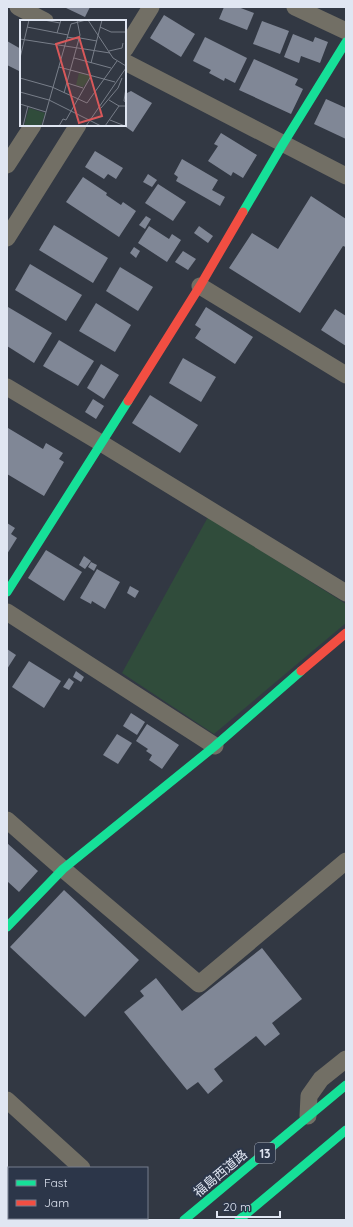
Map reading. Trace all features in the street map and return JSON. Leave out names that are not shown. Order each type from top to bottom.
[{"type":"main road","points":[[7,592],[200,286],[346,42]]},
{"type":"main road","points":[[7,927],[63,869],[215,746],[346,632]]},
{"type":"main road","name":"福島西道路","points":[[184,1220],[346,1085]]},
{"type":"main road","points":[[238,1220],[346,1130]]},
{"type":"street","points":[[19,7],[43,20]]},
{"type":"street","points":[[126,47],[151,7]]},
{"type":"street","points":[[295,7],[346,31]]},
{"type":"street","points":[[126,63],[346,176]]},
{"type":"street","points":[[7,165],[32,126]]},
{"type":"street","points":[[7,238],[77,126]]},
{"type":"street","points":[[200,286],[346,375]]},
{"type":"street","points":[[7,387],[346,593]]},
{"type":"street","points":[[7,612],[215,746]]},
{"type":"street","points":[[7,820],[198,984],[346,861]]},
{"type":"street","points":[[308,1116],[309,1096],[321,1079],[346,1059]]},
{"type":"street","points":[[7,1100],[81,1167]]},
{"type":"green space","points":[[208,517],[346,604],[346,623],[214,734],[122,673]]},
{"type":"building","points":[[64,7],[90,7],[85,17]]},
{"type":"building","points":[[224,7],[238,7],[254,13],[247,30],[219,19]]},
{"type":"building","points":[[164,15],[195,34],[181,57],[150,38]]},
{"type":"building","points":[[262,21],[289,31],[280,54],[253,44]]},
{"type":"building","points":[[293,34],[313,42],[315,37],[328,42],[320,63],[301,56],[299,63],[284,57]]},
{"type":"building","points":[[205,37],[247,58],[235,83],[225,78],[224,81],[209,73],[211,70],[193,61]]},
{"type":"building","points":[[7,41],[20,48],[20,72],[7,65]]},
{"type":"building","points":[[254,59],[298,79],[295,85],[303,89],[291,114],[239,90]]},
{"type":"building","points":[[131,91],[152,103],[133,132],[124,126],[126,126],[126,94]]},
{"type":"building","points":[[326,99],[346,108],[346,139],[314,124]]},
{"type":"building","points":[[221,133],[257,155],[243,178],[233,172],[231,176],[208,161],[218,146],[214,144]]},
{"type":"building","points":[[95,151],[123,168],[116,179],[108,174],[104,179],[85,167]]},
{"type":"building","points":[[182,159],[218,180],[212,190],[225,197],[220,206],[176,181],[178,177],[174,174]]},
{"type":"building","points":[[148,174],[157,180],[152,187],[143,182]]},
{"type":"building","points":[[83,177],[107,193],[106,195],[121,205],[123,202],[136,211],[119,237],[66,202]]},
{"type":"building","points":[[158,184],[186,202],[173,221],[145,203]]},
{"type":"building","points":[[311,196],[346,219],[346,247],[343,246],[300,313],[229,268],[252,233],[278,249]]},
{"type":"building","points":[[146,216],[151,219],[145,229],[139,225]]},
{"type":"building","points":[[54,225],[108,258],[93,283],[39,250]]},
{"type":"building","points":[[149,226],[169,239],[172,234],[181,240],[167,262],[138,243]]},
{"type":"building","points":[[199,226],[213,236],[208,243],[194,233]]},
{"type":"building","points":[[134,247],[140,251],[136,258],[130,253]]},
{"type":"building","points":[[183,251],[196,259],[188,270],[175,262]]},
{"type":"building","points":[[30,264],[82,295],[66,321],[15,290]]},
{"type":"building","points":[[120,267],[153,287],[138,311],[106,291]]},
{"type":"building","points":[[96,303],[131,325],[115,352],[79,331]]},
{"type":"building","points":[[8,307],[52,333],[34,363],[7,346]]},
{"type":"building","points":[[206,307],[253,337],[235,364],[195,338],[201,329],[195,325]]},
{"type":"building","points":[[335,309],[346,316],[346,346],[321,330]]},
{"type":"building","points":[[59,340],[94,361],[78,386],[43,366]]},
{"type":"building","points":[[183,358],[216,377],[201,402],[169,383]]},
{"type":"building","points":[[101,364],[119,375],[104,399],[87,388]]},
{"type":"building","points":[[150,395],[198,425],[180,453],[132,423]]},
{"type":"building","points":[[93,399],[104,406],[96,419],[85,412]]},
{"type":"building","points":[[8,428],[43,449],[46,443],[63,453],[59,459],[64,462],[44,496],[7,474]]},
{"type":"building","points":[[7,523],[15,528],[11,534],[17,538],[7,554]]},
{"type":"building","points":[[46,550],[82,572],[64,601],[28,578]]},
{"type":"building","points":[[84,556],[91,561],[85,569],[79,565]]},
{"type":"building","points":[[91,562],[97,565],[94,571],[88,567]]},
{"type":"building","points":[[97,569],[120,582],[105,609],[92,601],[91,604],[80,598]]},
{"type":"building","points":[[130,586],[139,591],[135,598],[127,593]]},
{"type":"building","points":[[7,649],[16,655],[7,669]]},
{"type":"building","points":[[29,661],[61,681],[44,708],[12,687]]},
{"type":"building","points":[[76,671],[84,677],[81,682],[73,677]]},
{"type":"building","points":[[69,678],[74,682],[69,690],[63,687]]},
{"type":"building","points":[[131,713],[145,722],[137,735],[123,726]]},
{"type":"building","points":[[147,724],[179,745],[162,769],[149,760],[152,755],[146,751],[148,749],[136,741]]},
{"type":"building","points":[[117,734],[132,743],[118,764],[103,755]]},
{"type":"building","points":[[7,843],[38,871],[19,892],[7,881]]},
{"type":"building","points":[[64,890],[139,960],[85,1017],[10,947]]},
{"type":"building","points":[[262,948],[302,999],[272,1023],[280,1034],[265,1046],[256,1036],[214,1069],[223,1081],[208,1094],[198,1082],[187,1090],[124,1012],[144,996],[140,991],[156,978],[182,1011]]},
{"type":"building","points":[[7,1177],[8,1219],[47,1220],[7,1220]]},
{"type":"traffic: fast","points":[[243,212],[346,42]]},
{"type":"traffic: fast","points":[[7,592],[128,401]]},
{"type":"traffic: fast","points":[[7,927],[63,869],[215,746],[301,671]]},
{"type":"traffic: fast","points":[[184,1220],[346,1085]]},
{"type":"traffic: fast","points":[[239,1220],[346,1130]]},
{"type":"traffic: jam","points":[[128,401],[200,286],[243,212]]},
{"type":"traffic: jam","points":[[301,671],[346,633]]}]
